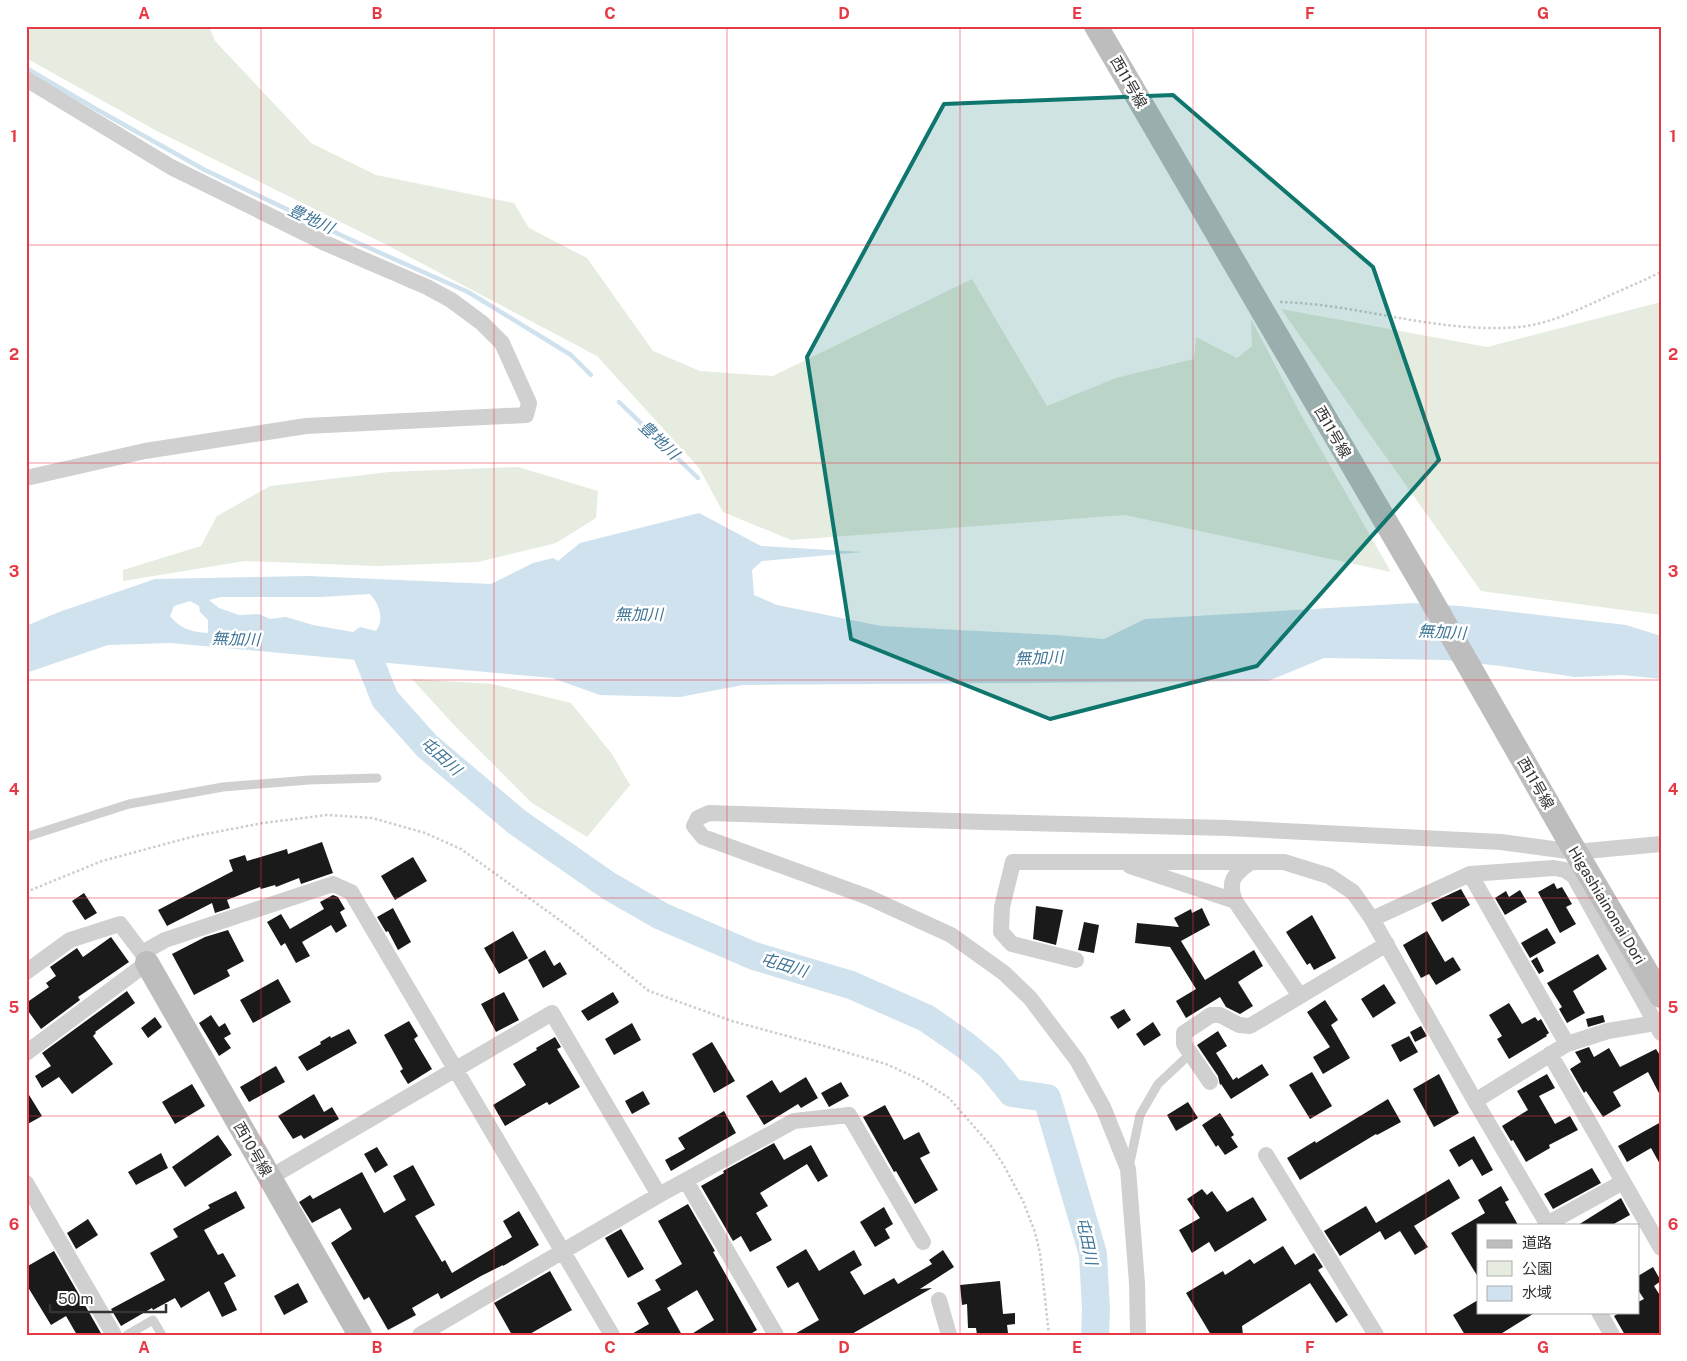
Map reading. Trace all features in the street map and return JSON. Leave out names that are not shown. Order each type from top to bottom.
[{"type":"street","name":"西11号線","points":[[1096,26],[1430,598],[1571,846]]},
{"type":"street","points":[[26,79],[171,167],[325,243],[427,287],[451,300],[482,323],[502,343],[529,403],[526,415],[306,426],[145,451],[26,478]]},
{"type":"street","points":[[1138,1335],[1137,1283],[1128,1169],[1103,1107],[1077,1060],[1030,998],[1004,972],[951,935],[868,897],[702,837],[694,826],[698,818],[710,813],[1227,828],[1571,846],[1661,844]]},
{"type":"street","name":"Higashiainonai Dori","points":[[1571,846],[1661,996]]},
{"type":"street","points":[[1076,960],[1012,944],[1001,932],[1002,907],[1013,862],[1284,862],[1329,876],[1353,892],[1372,919],[1548,1224],[1623,1182]]},
{"type":"street","points":[[1118,862],[1235,902]]},
{"type":"street","points":[[1251,862],[1238,871],[1233,879],[1231,890],[1235,902],[1300,996]]},
{"type":"street","points":[[1372,919],[1470,874],[1554,868],[1565,870],[1574,876],[1658,1028],[1608,1030],[1567,1044],[1475,1100]]},
{"type":"street","points":[[1470,874],[1567,1044]]},
{"type":"street","points":[[26,1053],[165,940],[332,884],[351,892],[612,1335]]},
{"type":"street","points":[[26,972],[70,940],[120,924],[144,958]]},
{"type":"street","points":[[1210,1082],[1184,1044],[1184,1033],[1211,1016],[1220,1015],[1239,1025],[1250,1026],[1387,944]]},
{"type":"street","name":"西10号線","points":[[144,958],[360,1335]]},
{"type":"street","points":[[269,1178],[552,1013],[659,1195]]},
{"type":"street","points":[[1550,1054],[1661,1248]]},
{"type":"street","points":[[420,1335],[659,1195],[794,1121],[849,1115],[923,1242]]},
{"type":"street","points":[[1266,1155],[1376,1335]]},
{"type":"street","points":[[686,1181],[776,1335]]},
{"type":"street","points":[[26,1183],[114,1335]]},
{"type":"street","points":[[939,1300],[949,1335]]},
{"type":"street","points":[[1600,1314],[1612,1335]]},
{"type":"lane","points":[[26,837],[129,804],[222,787],[309,780],[377,778]]},
{"type":"lane","points":[[1128,1169],[1140,1115],[1158,1084],[1190,1054]]},
{"type":"lane","points":[[127,1335],[153,1320],[162,1335]]},
{"type":"path","points":[[1256,301],[1305,303],[1440,324],[1479,327],[1520,327],[1554,320],[1661,272]]},
{"type":"path","points":[[26,892],[102,862],[195,836],[263,822],[327,815],[372,818],[434,837],[461,849],[572,929],[649,990],[732,1022],[886,1064],[921,1080],[949,1098],[990,1146],[1003,1164],[1024,1201],[1040,1253],[1049,1335]]},
{"type":"highlighted area","points":[[1173,95],[1373,267],[1439,460],[1257,666],[1050,719],[851,639],[807,357],[944,104]]},
{"type":"green space","points":[[26,26],[209,26],[215,41],[311,143],[376,175],[514,203],[529,228],[587,258],[653,351],[700,371],[773,376],[972,279],[1047,406],[1116,378],[1194,359],[1196,337],[1237,358],[1252,346],[1251,319],[1300,413],[1391,572],[1125,515],[791,540],[723,512],[699,468],[597,356],[387,245],[155,130],[26,58]]},
{"type":"green space","points":[[1661,302],[1661,615],[1481,591],[1281,309],[1487,347]]},
{"type":"green space","points":[[518,467],[598,491],[596,518],[556,543],[478,562],[377,566],[245,561],[123,581],[123,570],[201,546],[217,516],[270,486],[389,472]]},
{"type":"green space","points":[[412,679],[492,684],[571,703],[612,754],[630,785],[587,837],[532,803],[454,725]]},
{"type":"water","name":"無加川","points":[[699,513],[761,546],[863,552],[762,561],[752,570],[754,595],[777,605],[881,626],[1104,639],[1145,619],[1414,603],[1460,606],[1626,625],[1661,636],[1661,679],[1623,675],[1575,677],[1446,660],[1324,658],[1268,681],[743,685],[680,697],[600,695],[552,678],[171,643],[108,645],[26,673],[26,626],[59,612],[155,579],[308,576],[491,584],[533,563],[553,558],[558,561],[580,543]],"holes":[[[370,594],[380,612],[380,622],[376,631],[360,627],[353,632],[313,625],[286,617],[270,619],[259,614],[239,615],[219,608],[209,600],[221,597],[321,597]],[[190,601],[199,606],[200,612],[208,620],[208,633],[187,629],[170,616],[174,606]]]},
{"type":"building","points":[[322,842],[333,873],[301,884],[299,878],[276,887],[275,885],[261,889],[260,887],[227,900],[230,908],[215,913],[212,903],[167,926],[158,910],[233,871],[229,860],[245,855],[247,861],[287,849],[288,854]]},
{"type":"building","points":[[413,857],[427,881],[395,900],[381,876]]},
{"type":"building","points":[[1554,883],[1557,889],[1562,887],[1572,904],[1566,907],[1576,924],[1560,933],[1538,892]]},
{"type":"building","points":[[1461,889],[1470,905],[1442,922],[1431,903]]},
{"type":"building","points":[[1520,890],[1527,902],[1505,915],[1495,898],[1506,891],[1509,897]]},
{"type":"building","points":[[84,893],[97,913],[85,920],[72,901]]},
{"type":"building","points":[[333,895],[338,897],[345,909],[340,912],[347,926],[336,933],[331,925],[302,942],[310,956],[296,963],[285,943],[281,946],[267,922],[281,914],[290,929],[324,909],[320,902]]},
{"type":"building","points":[[1036,906],[1063,910],[1056,945],[1033,939]]},
{"type":"building","points":[[393,908],[411,942],[398,950],[388,931],[386,932],[377,917]]},
{"type":"building","points":[[1202,908],[1210,925],[1181,941],[1205,980],[1254,950],[1263,966],[1238,982],[1253,1006],[1240,1014],[1226,1007],[1220,997],[1186,1018],[1176,1001],[1196,989],[1170,947],[1135,943],[1137,923],[1179,927],[1174,918],[1191,909],[1192,913]]},
{"type":"building","points":[[1312,915],[1336,958],[1314,970],[1310,963],[1307,965],[1286,932]]},
{"type":"building","points":[[1084,922],[1099,925],[1094,953],[1078,950]]},
{"type":"building","points":[[1547,928],[1556,943],[1530,958],[1521,943]]},
{"type":"building","points":[[228,930],[244,961],[227,970],[230,976],[194,995],[172,954],[205,937]]},
{"type":"building","points":[[513,931],[528,958],[499,974],[484,948]]},
{"type":"building","points":[[1427,931],[1445,962],[1453,957],[1461,970],[1436,985],[1429,974],[1421,978],[1403,945]]},
{"type":"building","points":[[111,937],[129,962],[78,997],[80,1000],[41,1029],[26,1008],[26,1003],[49,987],[46,983],[56,976],[50,967],[77,948],[83,957]]},
{"type":"building","points":[[545,950],[554,966],[560,962],[567,974],[543,988],[528,960]]},
{"type":"building","points":[[1598,954],[1607,969],[1573,991],[1585,1013],[1567,1023],[1559,1009],[1562,1007],[1547,983]]},
{"type":"building","points":[[1537,957],[1544,971],[1539,974],[1531,961]]},
{"type":"building","points":[[278,979],[291,1002],[253,1023],[240,1000]]},
{"type":"building","points":[[1384,984],[1396,1003],[1373,1018],[1361,999]]},
{"type":"building","points":[[127,991],[135,1003],[95,1032],[93,1036],[113,1064],[72,1094],[59,1077],[42,1088],[35,1076],[51,1066],[42,1053]]},
{"type":"building","points":[[504,992],[519,1020],[496,1032],[481,1004]]},
{"type":"building","points":[[613,992],[619,1002],[588,1021],[581,1011]]},
{"type":"building","points":[[1325,1000],[1338,1020],[1331,1025],[1350,1058],[1323,1074],[1313,1057],[1330,1047],[1307,1012]]},
{"type":"building","points":[[1509,1003],[1522,1024],[1535,1017],[1538,1021],[1541,1019],[1549,1033],[1509,1059],[1497,1039],[1502,1036],[1489,1015]]},
{"type":"building","points":[[1124,1009],[1131,1020],[1118,1029],[1110,1017]]},
{"type":"building","points":[[211,1015],[219,1027],[225,1023],[231,1034],[224,1038],[231,1048],[219,1056],[199,1023]]},
{"type":"building","points":[[1603,1015],[1605,1022],[1588,1027],[1586,1019]]},
{"type":"building","points":[[155,1017],[162,1027],[148,1038],[141,1028]]},
{"type":"building","points":[[409,1021],[418,1036],[414,1039],[432,1069],[408,1084],[400,1071],[403,1069],[384,1035]]},
{"type":"building","points":[[1153,1022],[1161,1035],[1144,1046],[1136,1034]]},
{"type":"building","points":[[632,1023],[641,1040],[614,1055],[605,1039]]},
{"type":"building","points":[[1421,1026],[1427,1036],[1415,1042],[1410,1032]]},
{"type":"building","points":[[349,1029],[357,1043],[307,1071],[298,1057],[321,1044],[320,1042],[330,1036],[331,1038]]},
{"type":"building","points":[[1218,1031],[1227,1046],[1216,1053],[1233,1080],[1237,1077],[1238,1079],[1262,1064],[1269,1075],[1231,1099],[1220,1085],[1218,1076],[1197,1045]]},
{"type":"building","points":[[1409,1036],[1418,1052],[1400,1062],[1391,1045]]},
{"type":"building","points":[[555,1037],[561,1047],[557,1049],[580,1087],[549,1105],[547,1102],[505,1126],[493,1105],[526,1085],[513,1064]]},
{"type":"building","points":[[712,1042],[735,1081],[714,1093],[692,1054]]},
{"type":"building","points":[[1589,1047],[1594,1057],[1609,1048],[1620,1067],[1656,1049],[1661,1057],[1661,1097],[1648,1072],[1613,1092],[1621,1106],[1603,1117],[1586,1091],[1584,1093],[1570,1069],[1581,1062],[1575,1052]]},
{"type":"building","points":[[276,1066],[285,1082],[249,1102],[240,1087]]},
{"type":"building","points":[[1312,1072],[1332,1106],[1310,1119],[1289,1085]]},
{"type":"building","points":[[1439,1074],[1459,1113],[1434,1127],[1413,1089]]},
{"type":"building","points":[[1547,1074],[1555,1088],[1539,1096],[1555,1124],[1570,1116],[1578,1130],[1549,1145],[1550,1148],[1526,1162],[1502,1126],[1528,1110],[1517,1091]]},
{"type":"building","points":[[806,1077],[818,1098],[801,1108],[798,1104],[764,1125],[746,1096],[772,1080],[780,1093]]},
{"type":"building","points":[[841,1082],[849,1096],[829,1107],[821,1093]]},
{"type":"building","points":[[192,1084],[205,1106],[175,1124],[162,1102]]},
{"type":"building","points":[[26,1090],[42,1116],[26,1125]]},
{"type":"building","points":[[643,1091],[650,1104],[632,1114],[625,1101]]},
{"type":"building","points":[[314,1094],[324,1112],[332,1107],[339,1119],[304,1139],[301,1135],[293,1139],[278,1116]]},
{"type":"building","points":[[1388,1099],[1401,1122],[1376,1134],[1300,1180],[1287,1158],[1315,1141],[1316,1143]]},
{"type":"building","points":[[1188,1102],[1198,1118],[1176,1131],[1167,1115]]},
{"type":"building","points":[[885,1105],[904,1140],[919,1132],[930,1153],[920,1158],[938,1190],[915,1204],[896,1171],[894,1172],[863,1117]]},
{"type":"building","points":[[724,1111],[736,1133],[671,1171],[665,1160],[685,1149],[678,1138]]},
{"type":"building","points":[[1220,1113],[1234,1135],[1231,1137],[1238,1147],[1225,1155],[1218,1145],[1216,1147],[1202,1125]]},
{"type":"building","points":[[1661,1122],[1661,1166],[1651,1148],[1627,1162],[1618,1146]]},
{"type":"building","points":[[218,1135],[232,1155],[185,1187],[172,1167]]},
{"type":"building","points":[[1474,1136],[1493,1170],[1482,1176],[1472,1159],[1459,1167],[1449,1150]]},
{"type":"building","points":[[774,1143],[784,1160],[811,1145],[828,1176],[818,1182],[807,1164],[760,1193],[768,1206],[756,1213],[772,1240],[750,1252],[741,1236],[733,1241],[701,1186],[724,1173],[723,1171]]},
{"type":"building","points":[[377,1147],[388,1165],[375,1173],[364,1154]]},
{"type":"building","points":[[161,1153],[168,1168],[136,1185],[128,1172]]},
{"type":"building","points":[[413,1165],[435,1205],[415,1216],[442,1262],[445,1260],[452,1273],[512,1237],[503,1221],[519,1211],[539,1245],[441,1299],[438,1293],[412,1308],[416,1315],[388,1330],[369,1297],[364,1300],[331,1243],[352,1229],[340,1208],[312,1223],[299,1202],[310,1195],[313,1199],[362,1172],[384,1213],[406,1200],[393,1176]]},
{"type":"building","points":[[1592,1168],[1601,1183],[1553,1209],[1544,1194]]},
{"type":"building","points":[[1449,1179],[1460,1198],[1414,1226],[1428,1247],[1415,1255],[1400,1231],[1385,1240],[1380,1231],[1340,1256],[1324,1231],[1366,1206],[1376,1223]]},
{"type":"building","points":[[1501,1186],[1509,1200],[1505,1202],[1517,1224],[1477,1224],[1477,1275],[1451,1233],[1485,1213],[1478,1200]]},
{"type":"building","points":[[1202,1189],[1207,1195],[1212,1191],[1227,1212],[1253,1197],[1267,1220],[1215,1252],[1209,1242],[1192,1253],[1179,1230],[1200,1218],[1187,1199]]},
{"type":"building","points":[[236,1191],[245,1208],[204,1230],[218,1255],[223,1253],[236,1276],[224,1283],[237,1310],[222,1317],[209,1291],[181,1308],[175,1298],[153,1310],[152,1308],[121,1326],[111,1309],[165,1280],[150,1253],[178,1237],[173,1229],[210,1208],[208,1205]]},
{"type":"building","points":[[1621,1198],[1630,1215],[1614,1224],[1580,1224]]},
{"type":"building","points":[[688,1204],[757,1330],[749,1335],[690,1335],[714,1320],[697,1290],[667,1308],[682,1335],[630,1335],[649,1324],[637,1303],[661,1290],[655,1280],[682,1264],[658,1221]]},
{"type":"building","points":[[884,1207],[893,1224],[885,1229],[890,1238],[875,1247],[860,1222]]},
{"type":"building","points":[[88,1219],[98,1235],[76,1249],[67,1233]]},
{"type":"building","points":[[621,1229],[644,1269],[628,1278],[605,1238]]},
{"type":"building","points":[[1283,1246],[1295,1265],[1314,1253],[1323,1267],[1318,1270],[1348,1315],[1336,1323],[1310,1283],[1242,1326],[1243,1335],[1211,1335],[1186,1293],[1223,1271],[1225,1275],[1250,1259],[1254,1264]]},
{"type":"building","points":[[806,1249],[819,1271],[854,1250],[862,1265],[850,1272],[864,1295],[894,1278],[898,1284],[932,1264],[929,1260],[943,1250],[954,1267],[920,1289],[932,1288],[850,1335],[793,1335],[819,1320],[798,1282],[788,1288],[776,1267]]},
{"type":"building","points":[[54,1251],[102,1335],[77,1335],[66,1316],[51,1325],[26,1284],[26,1267]]},
{"type":"building","points":[[1653,1267],[1661,1281],[1654,1286],[1661,1297],[1661,1335],[1625,1335],[1614,1316],[1618,1314],[1640,1314],[1640,1301],[1644,1299],[1640,1293],[1640,1275]]},
{"type":"building","points":[[550,1271],[572,1310],[528,1335],[512,1335],[494,1303]]},
{"type":"building","points":[[1000,1281],[1003,1314],[1015,1313],[1015,1324],[1007,1325],[1008,1333],[977,1335],[976,1328],[968,1328],[967,1304],[962,1305],[960,1285]]},
{"type":"building","points":[[298,1283],[308,1302],[284,1315],[274,1296]]},
{"type":"building","points":[[1477,1301],[1477,1314],[1533,1314],[1499,1335],[1465,1335],[1453,1315]]},
{"type":"waterway","name":"豊地川","points":[[26,68],[203,169],[347,238],[468,292],[571,355],[591,375]]},
{"type":"waterway","name":"豊地川","points":[[619,402],[698,478]]},
{"type":"waterway","name":"屯田川","points":[[363,644],[385,699],[427,746],[517,822],[609,886],[661,916],[754,956],[851,985],[926,1018],[965,1045],[990,1066],[1012,1093],[1047,1098],[1093,1254],[1096,1310],[1095,1335]]}]
